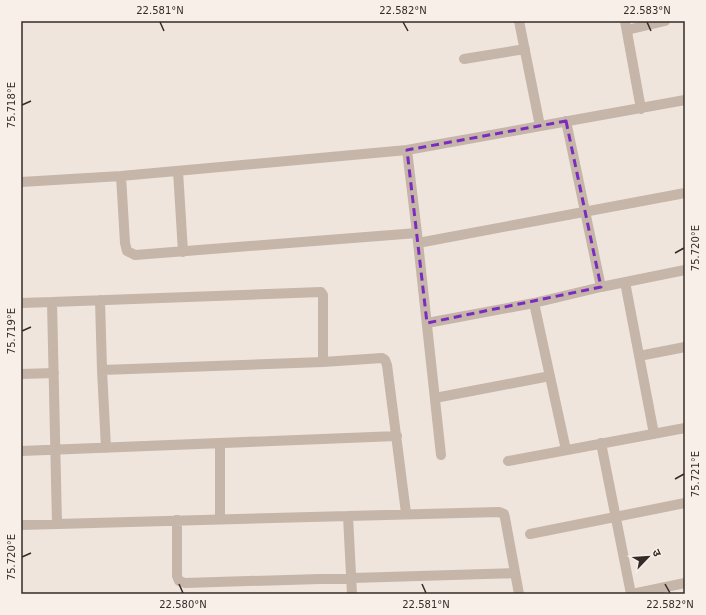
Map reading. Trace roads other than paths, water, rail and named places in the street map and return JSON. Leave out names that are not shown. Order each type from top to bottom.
[{"type":"street","points":[[519,21],[540,126]]},
{"type":"street","points":[[641,109],[626,26],[665,21]]},
{"type":"street","points":[[464,59],[525,49]]},
{"type":"street","points":[[21,182],[121,176],[407,150],[685,100]]},
{"type":"street","points":[[566,121],[584,213],[601,287]]},
{"type":"street","points":[[407,150],[441,455]]},
{"type":"street","points":[[178,171],[183,252]]},
{"type":"street","points":[[121,176],[125,244],[127,251],[135,256],[418,238],[584,213],[685,193]]},
{"type":"street","points":[[427,323],[534,303],[601,287],[685,270]]},
{"type":"street","points":[[625,282],[654,434]]},
{"type":"street","points":[[21,303],[321,292],[323,295],[323,362]]},
{"type":"street","points":[[100,300],[106,448]]},
{"type":"street","points":[[52,302],[57,524]]},
{"type":"street","points":[[534,303],[566,450]]},
{"type":"street","points":[[639,356],[685,347]]},
{"type":"street","points":[[102,370],[323,362],[382,358],[385,360],[397,436],[406,514]]},
{"type":"street","points":[[21,374],[54,373]]},
{"type":"street","points":[[434,398],[550,376]]},
{"type":"street","points":[[508,461],[685,428]]},
{"type":"street","points":[[21,451],[397,436]]},
{"type":"street","points":[[220,443],[220,519]]},
{"type":"street","points":[[601,444],[632,594],[685,583]]},
{"type":"street","points":[[530,534],[685,503]]},
{"type":"street","points":[[21,525],[500,512],[504,514],[505,518],[519,594]]},
{"type":"street","points":[[348,516],[352,594]]},
{"type":"street","points":[[176,520],[177,576],[179,581],[185,583],[515,573]]}]
